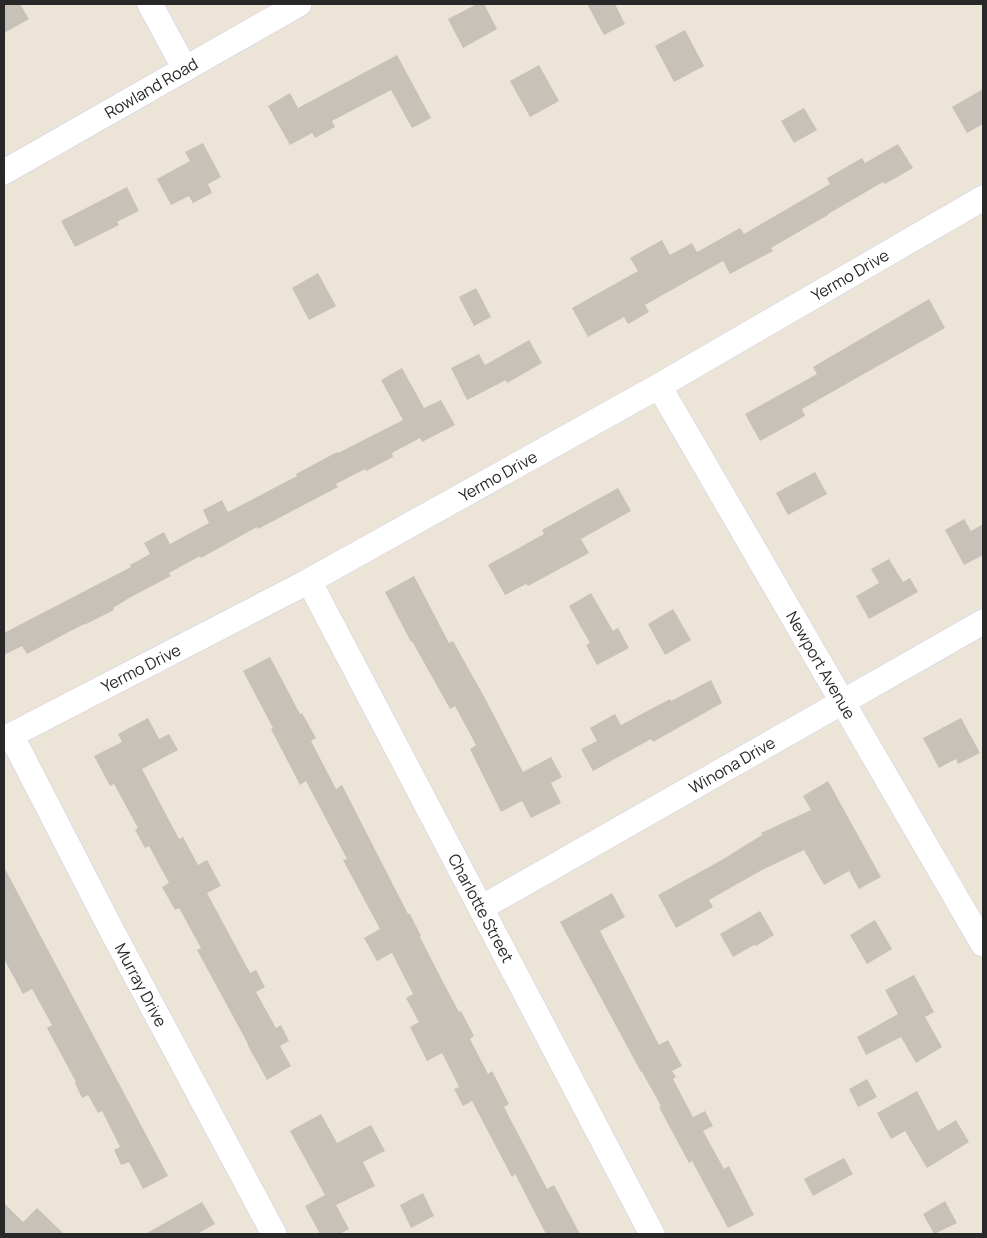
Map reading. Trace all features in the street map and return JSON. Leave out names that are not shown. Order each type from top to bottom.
[{"type":"street","points":[[150,4],[185,69]]},
{"type":"street","name":"Rowland Road","points":[[4,172],[299,4]]},
{"type":"street","name":"Yermo Drive","points":[[7,737],[309,581],[659,386],[983,198]]},
{"type":"street","name":"Newport Avenue","points":[[659,386],[983,944]]},
{"type":"street","name":"Charlotte Street","points":[[309,581],[652,1234]]},
{"type":"street","name":"Winona Drive","points":[[481,908],[983,622]]},
{"type":"street","name":"Murray Drive","points":[[7,737],[274,1234]]},
{"type":"building","points":[[4,4],[20,4],[29,19],[4,33]]},
{"type":"building","points":[[477,4],[484,4],[497,29],[463,48],[448,19]]},
{"type":"building","points":[[587,4],[615,4],[625,24],[604,35]]},
{"type":"building","points":[[685,30],[704,66],[674,82],[655,46]]},
{"type":"building","points":[[397,55],[431,118],[412,128],[391,90],[332,121],[335,127],[315,138],[312,133],[290,145],[268,106],[290,93],[298,108]]},
{"type":"building","points":[[539,65],[559,101],[530,117],[510,81]]},
{"type":"building","points":[[983,89],[983,124],[967,133],[952,107]]},
{"type":"building","points":[[804,108],[817,130],[794,143],[781,121]]},
{"type":"building","points":[[203,143],[221,177],[208,184],[212,193],[193,203],[189,196],[171,205],[157,179],[190,161],[185,152]]},
{"type":"building","points":[[898,144],[913,168],[885,184],[883,182],[771,248],[773,251],[730,274],[723,261],[645,305],[649,312],[628,324],[624,317],[588,337],[572,308],[638,271],[630,258],[662,240],[670,255],[692,243],[697,252],[740,228],[744,234],[830,184],[827,178],[862,158],[865,163]]},
{"type":"building","points":[[127,187],[139,211],[117,222],[119,225],[75,247],[61,221]]},
{"type":"building","points":[[318,273],[336,306],[309,320],[292,288]]},
{"type":"building","points":[[476,288],[491,317],[474,326],[459,297]]},
{"type":"building","points":[[929,299],[945,328],[802,409],[805,416],[760,441],[745,414],[817,374],[813,367]]},
{"type":"building","points":[[529,340],[542,363],[507,383],[506,380],[467,400],[451,368],[479,354],[485,365]]},
{"type":"building","points":[[402,368],[424,408],[441,400],[455,425],[422,442],[420,438],[392,453],[393,457],[336,484],[338,487],[258,529],[257,527],[201,558],[200,556],[169,573],[171,576],[113,608],[114,610],[27,654],[22,646],[4,655],[4,633],[131,567],[130,565],[150,554],[144,543],[164,532],[170,544],[209,523],[203,510],[222,500],[228,512],[297,476],[296,474],[337,452],[403,420],[381,380]]},
{"type":"building","points":[[815,472],[827,494],[788,515],[776,493]]},
{"type":"building","points":[[618,488],[631,511],[581,539],[589,553],[528,586],[526,584],[505,595],[488,565],[544,534],[542,530]]},
{"type":"building","points":[[964,519],[971,531],[983,524],[983,555],[964,565],[945,530]]},
{"type":"building","points":[[889,559],[903,582],[910,578],[918,592],[869,619],[856,596],[879,583],[871,569]]},
{"type":"building","points":[[414,576],[449,643],[453,641],[486,700],[523,772],[551,757],[562,777],[551,783],[561,803],[531,818],[522,801],[501,812],[470,749],[476,745],[455,706],[450,709],[411,642],[385,592]]},
{"type":"building","points":[[591,593],[613,631],[618,628],[629,648],[597,665],[586,645],[590,643],[569,606]]},
{"type":"building","points":[[673,609],[691,640],[665,655],[648,624]]},
{"type":"building","points":[[270,657],[300,714],[302,713],[316,738],[311,741],[336,789],[342,785],[408,914],[410,914],[444,984],[459,1012],[461,1011],[474,1036],[470,1039],[488,1074],[492,1071],[509,1104],[504,1107],[547,1189],[554,1185],[580,1234],[546,1234],[515,1174],[512,1177],[472,1101],[463,1106],[454,1089],[459,1087],[442,1053],[427,1061],[410,1027],[419,1022],[406,998],[413,994],[392,953],[377,961],[364,938],[380,929],[343,860],[347,859],[306,781],[300,785],[243,671]]},
{"type":"building","points":[[711,680],[722,703],[653,742],[651,739],[593,771],[581,749],[597,741],[590,728],[615,714],[621,725]]},
{"type":"building","points":[[148,718],[159,739],[169,734],[178,750],[142,769],[179,839],[183,837],[198,865],[207,860],[221,886],[207,893],[250,973],[256,970],[265,987],[256,992],[276,1028],[281,1025],[289,1041],[280,1046],[291,1066],[267,1080],[197,950],[201,948],[179,908],[175,910],[162,887],[169,883],[149,846],[145,848],[135,830],[138,828],[114,784],[110,786],[94,756],[122,742],[118,734]]},
{"type":"building","points":[[961,718],[980,753],[958,764],[956,759],[939,768],[923,738]]},
{"type":"building","points":[[828,781],[881,877],[859,889],[849,871],[824,885],[804,850],[762,870],[709,900],[713,907],[676,928],[658,895],[720,861],[762,835],[761,833],[811,810],[803,796]]},
{"type":"building","points":[[4,867],[168,1176],[143,1189],[129,1162],[121,1165],[114,1150],[120,1147],[102,1111],[98,1113],[88,1095],[82,1098],[76,1082],[47,1028],[52,1025],[32,989],[23,994],[4,959]]},
{"type":"building","points":[[612,893],[625,917],[600,931],[659,1045],[668,1040],[682,1066],[672,1071],[676,1077],[673,1079],[693,1117],[705,1111],[713,1126],[703,1131],[724,1169],[729,1166],[754,1215],[728,1228],[692,1161],[689,1163],[659,1107],[661,1106],[560,922]]},
{"type":"building","points":[[760,911],[774,935],[733,957],[720,934]]},
{"type":"building","points":[[875,920],[892,949],[867,964],[850,935]]},
{"type":"building","points":[[914,975],[934,1012],[925,1017],[942,1047],[916,1063],[901,1037],[866,1055],[857,1037],[898,1014],[885,990]]},
{"type":"building","points":[[867,1079],[877,1097],[858,1107],[849,1089]]},
{"type":"building","points":[[917,1091],[938,1131],[956,1120],[969,1142],[927,1168],[905,1131],[891,1139],[877,1113]]},
{"type":"building","points":[[321,1114],[337,1143],[371,1125],[385,1151],[363,1162],[375,1186],[336,1205],[349,1229],[340,1234],[320,1234],[305,1206],[325,1195],[290,1131]]},
{"type":"building","points":[[844,1158],[853,1174],[813,1196],[804,1179]]},
{"type":"building","points":[[423,1193],[434,1216],[411,1228],[400,1205]]},
{"type":"building","points":[[945,1201],[957,1223],[934,1234],[923,1214]]},
{"type":"building","points":[[202,1202],[215,1224],[197,1234],[145,1234]]},
{"type":"building","points":[[4,1203],[23,1222],[37,1208],[64,1234],[4,1234]]}]
